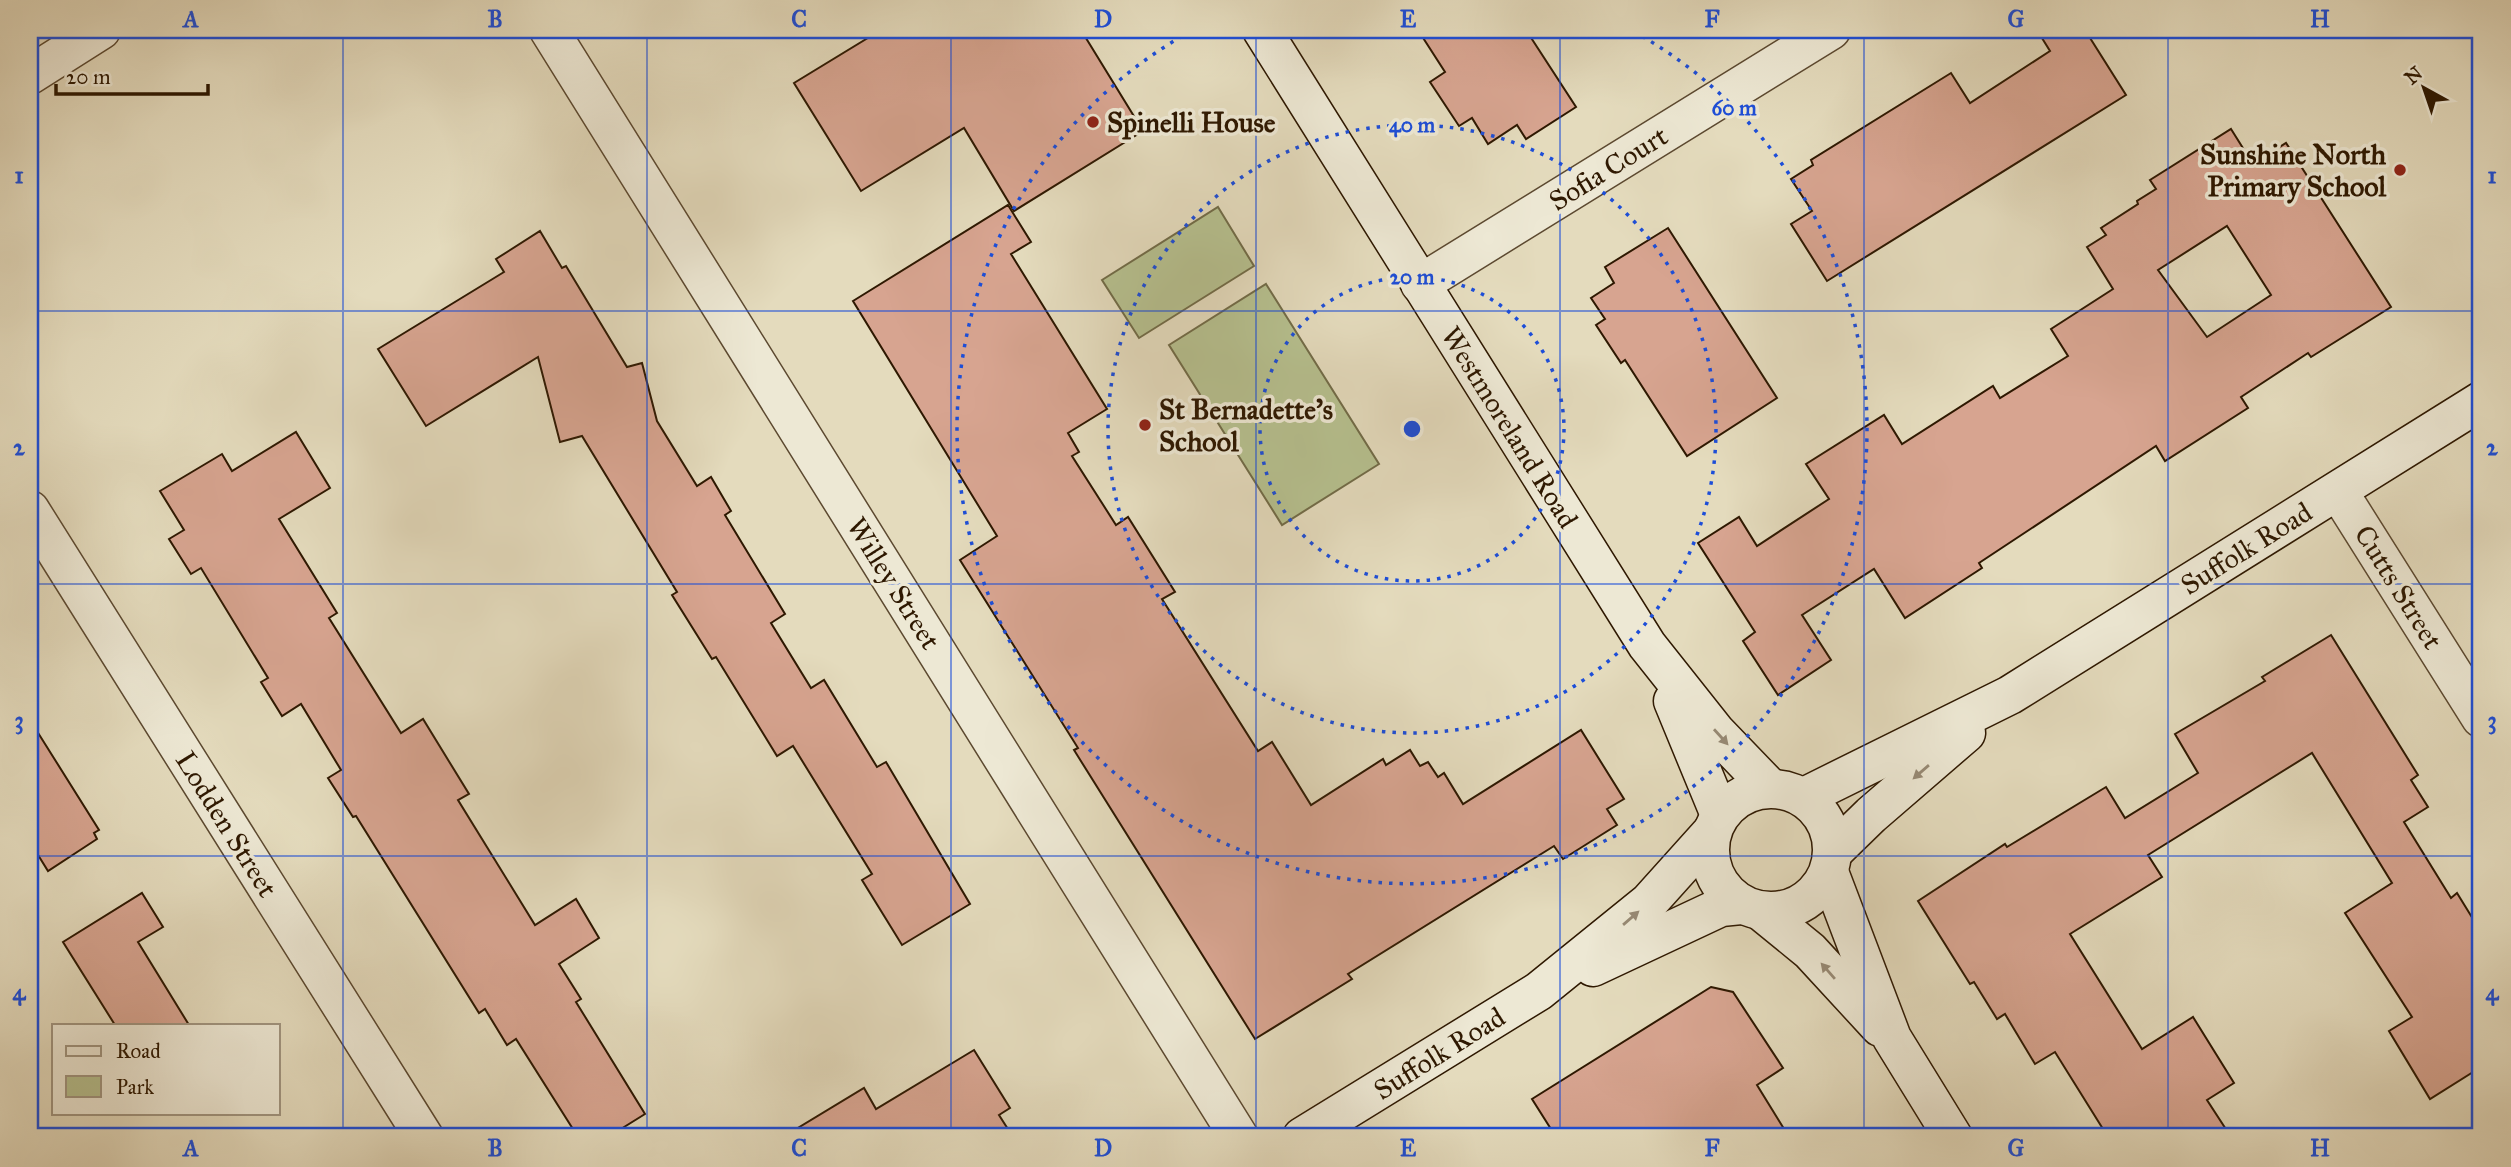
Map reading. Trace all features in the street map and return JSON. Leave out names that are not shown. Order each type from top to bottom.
[{"type":"street","points":[[30,75],[101,30]]},
{"type":"street","name":"Willey Street","points":[[549,30],[1239,1137]]},
{"type":"street","name":"Westmoreland Road","points":[[1262,30],[1647,645],[1716,732],[1787,793]]},
{"type":"street","name":"Sofia Court","points":[[1420,284],[1830,30]]},
{"type":"street","name":"Suffolk Road","points":[[1787,793],[2010,695],[2481,401]]},
{"type":"street","name":"Cutts Street","points":[[2338,491],[2481,718]]},
{"type":"street","name":"Lodden Street","points":[[30,510],[424,1137]]},
{"type":"street","name":"Westmoreland Road","points":[[1647,645],[1694,747],[1715,824]]},
{"type":"street","name":"Suffolk Road","points":[[1831,862],[1871,815],[2010,695]]},
{"type":"street","points":[[1892,1038],[1831,862],[1829,831],[1820,812],[1787,793],[1751,791],[1733,800],[1715,824],[1709,854],[1713,874],[1725,892],[1810,951],[1892,1038],[1953,1137]]},
{"type":"street","name":"Suffolk Road","points":[[1539,991],[1649,902],[1715,824]]},
{"type":"street","points":[[1751,908],[1782,911],[1802,904],[1818,890],[1831,862]]},
{"type":"street","name":"Suffolk Road","points":[[1302,1137],[1539,991],[1721,908],[1751,908]]},
{"type":"green space","points":[[1218,207],[1254,266],[1139,338],[1102,280]]},
{"type":"green space","points":[[1266,284],[1379,464],[1282,525],[1169,345]]},
{"type":"building","points":[[881,30],[1081,30],[1143,131],[1014,211],[964,128],[861,191],[794,83]]},
{"type":"building","points":[[1418,30],[1526,30],[1576,107],[1526,139],[1517,125],[1488,144],[1472,118],[1459,126],[1430,82],[1445,72]]},
{"type":"building","points":[[2037,30],[2085,30],[2126,95],[1827,281],[1791,224],[1812,211],[1791,179],[1813,165],[1811,160],[1951,73],[1970,103],[2050,51]]},
{"type":"building","points":[[2231,129],[2253,164],[2286,143],[2391,307],[2311,357],[2308,353],[2241,397],[2248,408],[2165,461],[2156,446],[1979,563],[1982,568],[1905,618],[1874,569],[1802,615],[1831,660],[1778,695],[1743,641],[1755,632],[1698,543],[1739,517],[1757,546],[1829,499],[1806,464],[1884,415],[1902,444],[1993,386],[2000,398],[2068,356],[2051,329],[2113,289],[2087,247],[2106,235],[2101,228],[2156,189],[2150,180]],"holes":[[[2227,226],[2271,295],[2207,337],[2158,270]]]},
{"type":"building","points":[[1008,205],[1031,242],[1011,254],[1107,409],[1068,433],[1079,452],[1072,456],[1116,525],[1128,517],[1175,592],[1162,599],[1258,751],[1272,742],[1311,805],[1383,759],[1386,765],[1410,750],[1420,766],[1428,762],[1438,777],[1444,773],[1463,804],[1581,730],[1624,799],[1607,809],[1617,825],[1563,859],[1554,846],[1348,974],[1352,979],[1255,1039],[1074,750],[1078,748],[960,560],[997,536],[853,301]]},
{"type":"building","points":[[1668,228],[1777,398],[1687,456],[1625,360],[1621,363],[1596,325],[1605,319],[1591,298],[1614,283],[1605,267]]},
{"type":"building","points":[[540,231],[562,268],[566,266],[627,367],[642,363],[657,421],[697,486],[711,477],[731,511],[725,515],[785,614],[771,623],[811,688],[824,680],[877,767],[886,762],[970,904],[902,945],[862,880],[872,874],[793,746],[777,756],[716,657],[712,659],[672,595],[677,592],[582,436],[560,442],[538,357],[426,426],[378,349],[504,272],[496,259]]},
{"type":"building","points":[[296,432],[330,488],[279,519],[337,613],[329,618],[401,733],[423,719],[469,794],[458,800],[535,925],[576,899],[599,938],[559,964],[581,999],[576,1002],[645,1114],[608,1137],[578,1137],[516,1039],[507,1045],[485,1009],[479,1013],[356,816],[353,817],[328,778],[341,770],[301,704],[282,716],[261,682],[268,678],[201,568],[191,574],[169,539],[184,530],[160,491],[222,454],[232,471]]},
{"type":"building","points":[[2331,635],[2418,775],[2411,780],[2428,807],[2404,822],[2451,898],[2457,893],[2481,932],[2481,1067],[2430,1099],[2389,1031],[2412,1017],[2345,913],[2392,883],[2312,753],[2148,855],[2162,877],[2070,934],[2142,1049],[2193,1017],[2234,1083],[2207,1100],[2231,1137],[2108,1137],[2055,1052],[2035,1064],[2005,1014],[1997,1019],[1974,982],[1970,984],[1918,901],[2005,844],[2007,847],[2106,787],[2125,818],[2198,773],[2175,734],[2265,681],[2262,677]]},
{"type":"building","points":[[30,720],[99,830],[94,833],[97,839],[48,871],[30,842]]},
{"type":"building","points":[[142,893],[163,927],[138,942],[188,1024],[114,1024],[63,942]]},
{"type":"building","points":[[1711,987],[1733,992],[1783,1068],[1757,1085],[1789,1137],[1556,1137],[1532,1099]]},
{"type":"building","points":[[974,1050],[1010,1108],[999,1115],[1013,1137],[783,1137],[864,1088],[876,1109]]},
{"type":"place","name":"Spinelli House","points":[[1093,122]]},
{"type":"place","name":"Sunshine North Primary School","points":[[2400,170]]},
{"type":"place","name":"St Bernadette's School","points":[[1145,425]]}]
